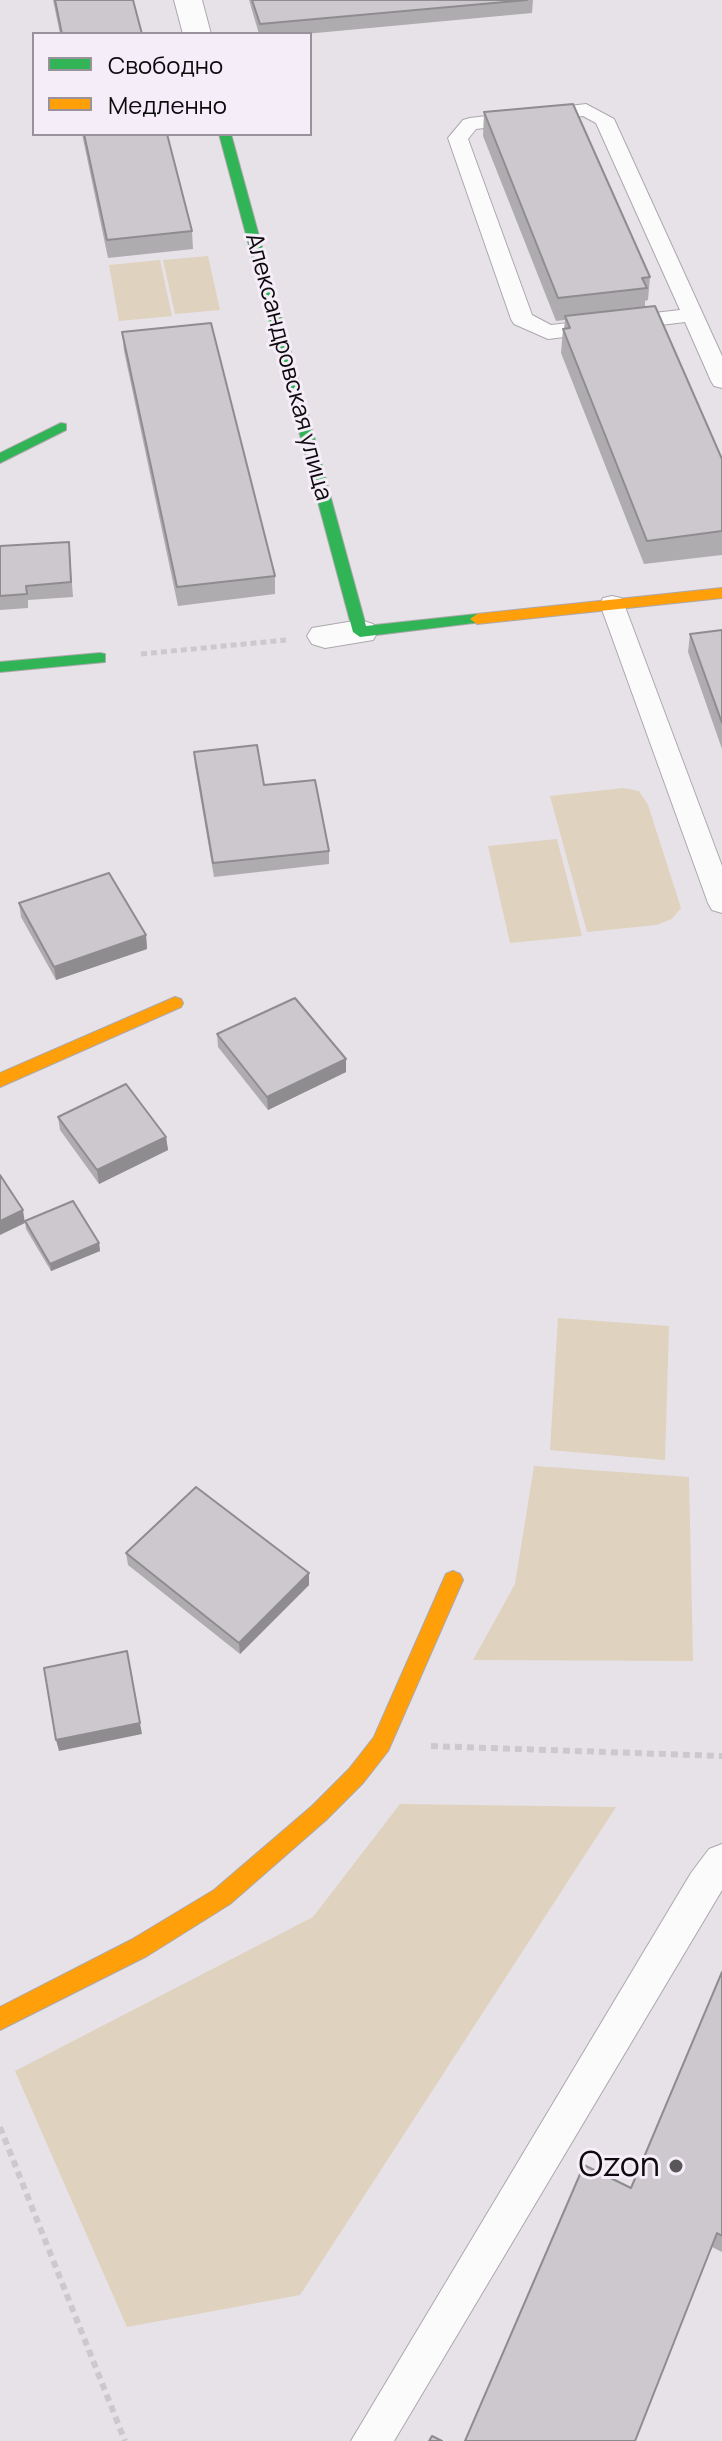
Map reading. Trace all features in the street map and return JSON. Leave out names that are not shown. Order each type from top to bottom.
[{"type":"street","points":[[188,0],[196,32]]},
{"type":"street","name":"Александровская улица","points":[[225,136],[345,623]]},
{"type":"street","points":[[0,459],[61,427]]},
{"type":"street","points":[[345,623],[722,593]]},
{"type":"street","points":[[0,667],[100,658]]},
{"type":"street","points":[[0,1080],[175,1003]]},
{"type":"street","points":[[0,2019],[139,1948],[222,1897],[319,1813],[356,1776],[381,1744],[453,1580]]},
{"type":"lane","points":[[693,315],[548,332],[522,319],[458,138],[470,124],[586,110],[604,119],[693,315],[722,381]]},
{"type":"lane","points":[[612,604],[722,903]]},
{"type":"lane","points":[[371,2441],[704,1885],[722,1861]]},
{"type":"path","points":[[100,658],[345,623]]},
{"type":"path","points":[[381,1744],[722,1756]]},
{"type":"path","points":[[0,2127],[125,2441]]},
{"type":"shaded area","points":[[208,256],[220,310],[175,314],[163,260]]},
{"type":"shaded area","points":[[160,260],[172,316],[119,321],[109,265]]},
{"type":"shaded area","points":[[624,788],[639,791],[648,805],[681,908],[672,919],[656,925],[587,932],[550,796]]},
{"type":"shaded area","points":[[557,839],[582,936],[510,943],[488,846]]},
{"type":"shaded area","points":[[558,1318],[669,1326],[665,1460],[550,1450]]},
{"type":"shaded area","points":[[534,1466],[689,1477],[693,1661],[473,1660],[515,1584]]},
{"type":"shaded area","points":[[400,1804],[616,1807],[300,2295],[127,2327],[15,2071],[313,1917]]},
{"type":"building","points":[[55,0],[133,0],[141,32],[62,32]]},
{"type":"building","points":[[252,0],[527,0],[260,24]]},
{"type":"building","points":[[573,104],[650,277],[642,278],[647,288],[558,298],[484,112]]},
{"type":"building","points":[[84,136],[168,136],[192,231],[107,240]]},
{"type":"building","points":[[655,306],[722,459],[722,531],[647,541],[563,329],[570,328],[565,316]]},
{"type":"building","points":[[211,323],[275,576],[177,587],[122,332]]},
{"type":"building","points":[[69,542],[71,582],[26,586],[27,594],[0,596],[0,546]]},
{"type":"building","points":[[722,630],[722,723],[690,634]]},
{"type":"building","points":[[257,745],[264,785],[315,780],[329,851],[213,863],[194,752]]},
{"type":"building","points":[[109,873],[146,935],[54,967],[19,903]]},
{"type":"building","points":[[295,998],[346,1059],[267,1097],[217,1034]]},
{"type":"building","points":[[126,1084],[166,1137],[97,1170],[58,1117]]},
{"type":"building","points":[[0,1175],[23,1210],[0,1221]]},
{"type":"building","points":[[73,1201],[99,1243],[50,1264],[25,1221]]},
{"type":"building","points":[[196,1487],[309,1573],[239,1643],[126,1553]]},
{"type":"building","points":[[127,1651],[140,1723],[56,1740],[44,1668]]},
{"type":"building","points":[[722,1972],[722,2236],[717,2233],[635,2441],[465,2441],[584,2165],[631,2188]]},
{"type":"traffic: fast","points":[[226,136],[360,632],[477,619]]},
{"type":"traffic: fast","points":[[0,459],[61,427]]},
{"type":"traffic: fast","points":[[0,667],[100,658]]},
{"type":"traffic: slow","points":[[477,619],[722,593]]},
{"type":"traffic: slow","points":[[0,1080],[175,1003]]},
{"type":"traffic: slow","points":[[0,2019],[139,1948],[222,1897],[319,1813],[356,1776],[381,1744],[453,1580]]},
{"type":"place","name":"Ozon","points":[[676,2166]]}]
